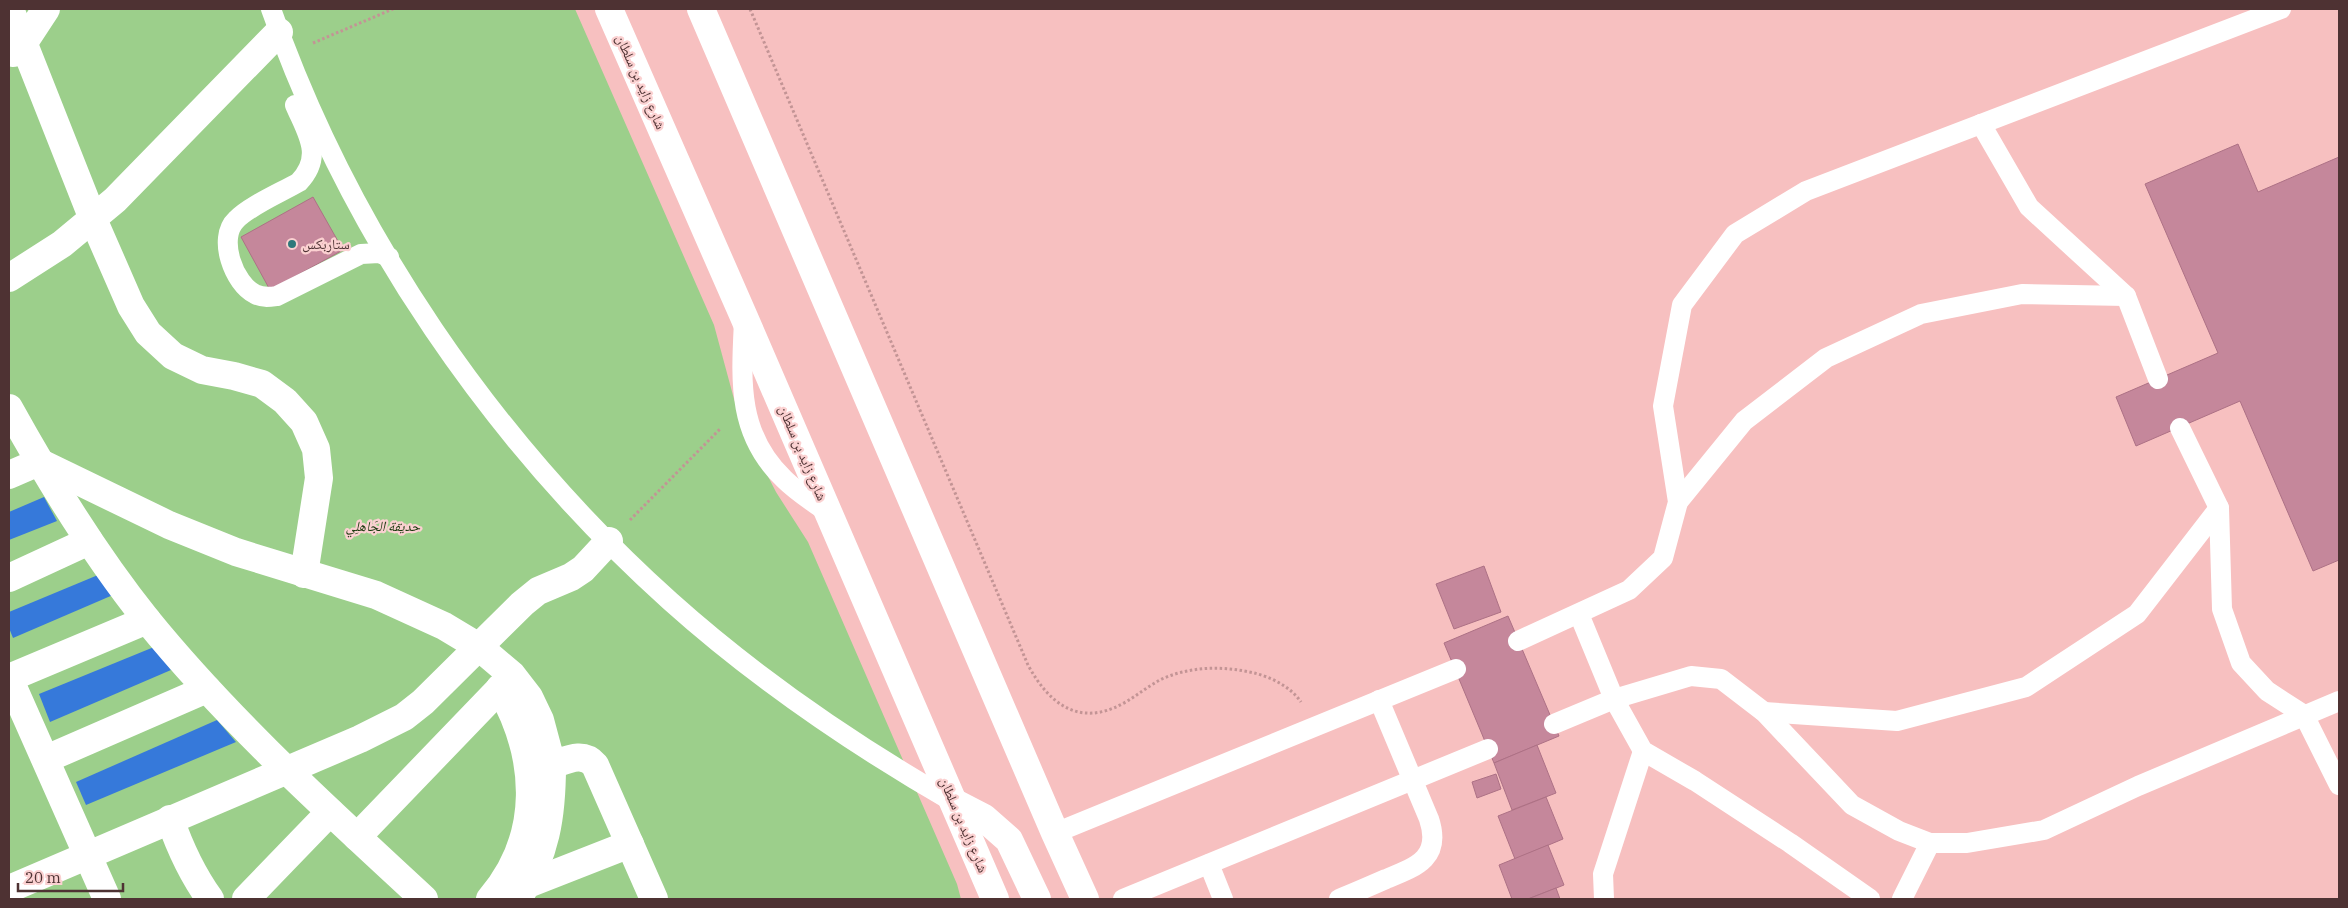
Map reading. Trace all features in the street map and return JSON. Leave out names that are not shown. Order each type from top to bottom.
[{"type":"main road","points":[[10,9],[16,50],[131,306],[148,333],[173,356],[202,370],[262,384],[286,401],[304,422],[316,449],[319,478],[304,574]]},
{"type":"main road","points":[[16,50],[46,9]]},
{"type":"main road","name":"شارع زايد بن سلطان","points":[[609,9],[955,803],[995,899]]},
{"type":"main road","points":[[701,9],[1085,899]]},
{"type":"main road","points":[[9,278],[62,244],[93,218],[156,160],[280,32]]},
{"type":"main road","points":[[9,408],[39,462],[89,541],[147,620],[207,690],[286,770],[424,899]]},
{"type":"main road","points":[[9,475],[39,462],[169,525],[236,552],[376,595],[444,626],[479,647],[506,681],[529,697],[540,720],[552,765],[552,799],[548,833],[523,892]]},
{"type":"main road","points":[[9,578],[89,541]]},
{"type":"main road","points":[[9,889],[360,739],[404,717],[423,702],[522,604],[538,591],[577,573],[609,541]]},
{"type":"main road","points":[[107,899],[9,678],[147,620]]},
{"type":"main road","points":[[357,837],[506,681]]},
{"type":"main road","points":[[490,899],[512,866],[522,840],[529,814],[531,788],[529,763],[523,737],[514,713],[506,681]]},
{"type":"main road","points":[[46,759],[207,690]]},
{"type":"main road","points":[[552,765],[578,757],[591,760],[654,899]]},
{"type":"main road","points":[[955,803],[984,818],[1009,840],[1037,899]]},
{"type":"main road","points":[[246,899],[330,812]]},
{"type":"main road","points":[[170,819],[193,873],[210,899]]},
{"type":"main road","points":[[523,892],[630,844]]},
{"type":"lane","points":[[1518,641],[1629,590],[1663,558],[1678,502],[1663,406],[1682,305],[1735,234],[1806,191],[2281,9]]},
{"type":"lane","points":[[280,32],[313,113],[343,174],[389,257],[442,341],[494,411],[550,479],[670,601],[776,687],[855,743],[955,803]]},
{"type":"lane","points":[[280,32],[285,60],[286,82],[311,141],[312,162],[308,173],[300,182],[236,220],[229,230],[227,239],[230,257],[247,288],[253,293],[268,298],[277,296],[361,254],[379,253],[389,257]]},
{"type":"lane","points":[[1981,124],[2029,207],[2126,296],[2158,379]]},
{"type":"lane","points":[[1678,502],[1744,421],[1826,358],[1920,314],[2022,294],[2126,296]]},
{"type":"lane","points":[[744,317],[742,377],[744,405],[748,422],[757,443],[784,480],[830,515]]},
{"type":"lane","points":[[2180,428],[2219,508],[2222,609],[2241,663],[2267,691],[2304,716],[2339,785]]},
{"type":"lane","points":[[1764,712],[1897,721],[2026,687],[2137,614],[2219,508]]},
{"type":"lane","points":[[1579,614],[1614,700],[1643,751],[1695,781],[1870,899]]},
{"type":"lane","points":[[1055,833],[1456,669]]},
{"type":"lane","points":[[1554,724],[1614,700],[1691,676],[1721,679],[1764,712],[1852,805],[1899,831],[1930,842],[1967,843],[2044,830],[2138,786],[2339,701]]},
{"type":"lane","points":[[1339,899],[1417,866],[1425,859],[1430,850],[1432,829],[1414,780],[1380,700]]},
{"type":"lane","points":[[1123,899],[1488,749]]},
{"type":"lane","points":[[1604,899],[1603,874],[1643,751]]},
{"type":"lane","points":[[1902,899],[1930,842]]},
{"type":"lane","points":[[1209,864],[1223,899]]},
{"type":"path","points":[[280,32],[393,9]]},
{"type":"path","points":[[750,9],[1028,665],[1044,691],[1060,705],[1078,713],[1097,713],[1124,704],[1148,686],[1166,677],[1190,670],[1214,667],[1234,668],[1260,675],[1279,683],[1298,696],[1313,727]]},
{"type":"path","points":[[609,541],[744,405]]},
{"type":"green space","name":"حديقة الجَاهلِي","points":[[9,9],[575,9],[714,325],[734,399],[749,439],[776,492],[808,542],[957,884],[961,899],[9,899]]},
{"type":"water","points":[[44,497],[57,521],[9,540],[9,512]]},
{"type":"water","points":[[98,575],[113,595],[13,638],[9,628],[9,612]]},
{"type":"water","points":[[154,647],[171,670],[50,722],[39,694]]},
{"type":"water","points":[[217,720],[236,742],[86,805],[76,782]]},
{"type":"building","points":[[2238,144],[2258,192],[2339,157],[2339,560],[2313,571],[2240,401],[2136,446],[2116,397],[2218,353],[2145,184]]},
{"type":"building","name":"ستاربكس","points":[[313,197],[343,250],[270,290],[241,237]]},
{"type":"building","points":[[1484,566],[1501,612],[1454,629],[1436,584]]},
{"type":"building","points":[[1508,616],[1559,736],[1494,763],[1444,643]]},
{"type":"building","points":[[1537,745],[1556,793],[1512,810],[1494,763]]},
{"type":"building","points":[[1496,774],[1501,789],[1477,798],[1472,782]]},
{"type":"building","points":[[1546,797],[1563,839],[1515,859],[1498,816]]},
{"type":"building","points":[[1548,845],[1564,885],[1528,899],[1512,899],[1499,865]]},
{"type":"building","points":[[1556,888],[1560,899],[1528,899]]},
{"type":"place","name":"ستاربكس","points":[[292,244]]}]
